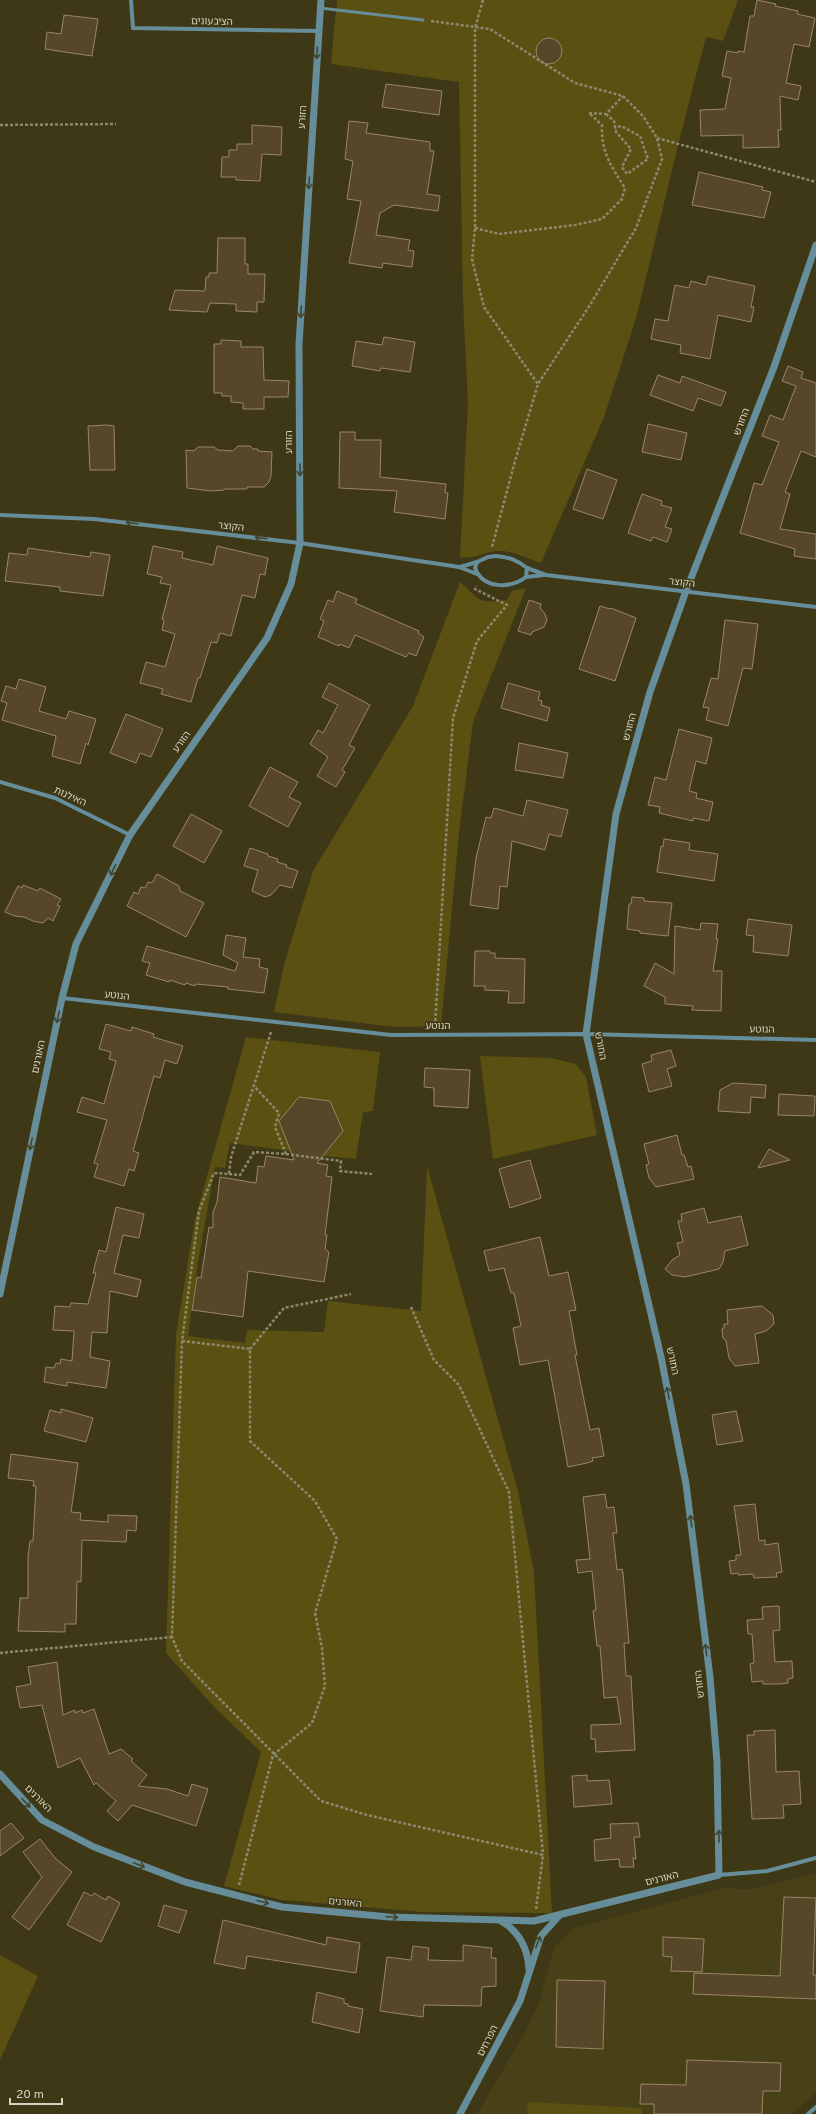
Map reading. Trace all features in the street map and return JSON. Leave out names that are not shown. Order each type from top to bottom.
[{"type":"street","name":"הציבעונים","points":[[132,0],[133,28],[319,31]]},
{"type":"street","name":"הזורע","points":[[130,835],[267,638],[291,584],[300,543],[299,344],[321,4]]},
{"type":"street","name":"החורש","points":[[719,1875],[718,1762],[710,1678],[686,1484],[661,1357],[586,1034],[616,814],[650,692],[686,592],[774,367],[816,245]]},
{"type":"street","name":"הקוצר","points":[[0,515],[94,519],[300,543],[459,567],[477,574],[488,582],[504,586],[513,585],[526,577],[546,575],[816,607]]},
{"type":"street","name":"הקוצר","points":[[459,567],[488,557],[496,556],[514,559],[527,568],[546,575]]},
{"type":"street","points":[[477,562],[475,568],[477,574]]},
{"type":"street","points":[[526,577],[527,568]]},
{"type":"street","name":"האילנות","points":[[0,782],[55,798],[130,835]]},
{"type":"street","name":"האורנים","points":[[0,1294],[62,998],[76,944],[130,835]]},
{"type":"street","name":"הנוטע","points":[[62,998],[391,1034],[586,1034],[816,1040]]},
{"type":"street","name":"האורנים","points":[[0,1774],[42,1820],[94,1847],[185,1882],[282,1907],[389,1917],[534,1921],[719,1875]]},
{"type":"street","points":[[719,1875],[767,1871],[816,1858]]},
{"type":"street","name":"הפרחים","points":[[460,2114],[520,2001],[541,1936],[559,1916]]},
{"type":"street","name":"הפרחים","points":[[499,1920],[510,1926],[521,1941],[528,1960],[529,1975]]},
{"type":"street","points":[[808,2114],[816,2107]]},
{"type":"lane","points":[[321,4],[423,20]]},
{"type":"path","points":[[483,0],[475,28],[475,228],[472,259],[484,307],[538,384]]},
{"type":"path","points":[[423,20],[490,29],[575,83],[623,96],[643,116],[657,138],[662,159],[636,228],[590,305],[538,384],[515,461],[493,545],[488,557]]},
{"type":"path","points":[[606,114],[623,96]]},
{"type":"path","points":[[475,228],[499,234],[575,225],[602,219],[622,199],[625,188],[612,169],[601,140],[602,125],[589,113],[606,114],[614,121],[615,128],[616,132],[631,149],[622,167],[627,174],[648,159],[640,136],[621,126],[615,128]]},
{"type":"path","points":[[0,125],[116,124]]},
{"type":"path","points":[[657,138],[816,182]]},
{"type":"path","points":[[434,1034],[452,718],[478,641],[507,605],[475,589],[482,578]]},
{"type":"path","points":[[230,1174],[231,1157],[275,1022]]},
{"type":"path","points":[[254,1086],[279,1113],[275,1127],[286,1154]]},
{"type":"path","points":[[372,1174],[340,1171],[340,1161],[286,1154],[254,1152],[240,1175],[214,1173],[199,1211],[182,1341],[172,1637],[182,1661],[273,1755],[321,1801],[367,1815],[543,1855]]},
{"type":"path","points":[[236,1895],[273,1755],[312,1723],[325,1686],[322,1648],[315,1613],[337,1540],[315,1501],[250,1441],[250,1349],[284,1308],[351,1294]]},
{"type":"path","points":[[411,1307],[434,1360],[459,1385],[509,1492],[543,1855],[534,1921]]},
{"type":"path","points":[[182,1341],[250,1349]]},
{"type":"path","points":[[0,1653],[172,1637]]},
{"type":"shaded area","points":[[337,0],[738,0],[723,41],[706,37],[637,315],[604,417],[541,563],[505,551],[494,551],[465,558],[460,557],[468,402],[463,301],[459,82],[331,64]]},
{"type":"shaded area","points":[[460,582],[476,597],[484,601],[507,600],[512,591],[526,588],[473,722],[459,833],[441,1026],[393,1027],[274,1012],[285,961],[313,871],[413,706]]},
{"type":"shaded area","points":[[246,1037],[380,1052],[373,1111],[363,1112],[356,1159],[323,1156],[342,1130],[330,1101],[299,1097],[279,1121],[291,1151],[230,1143],[225,1168],[215,1167],[197,1268],[188,1336],[245,1343],[247,1330],[324,1332],[328,1301],[421,1311],[427,1166],[518,1491],[534,1572],[552,1913],[422,1912],[282,1900],[224,1886],[261,1752],[216,1709],[166,1653],[176,1335],[195,1219]]},
{"type":"shaded area","points":[[480,1056],[551,1058],[576,1064],[586,1077],[597,1135],[493,1159]]},
{"type":"shaded area","points":[[816,1873],[816,2093],[792,2114],[477,2114],[527,2029],[539,2002],[554,1948],[572,1929],[727,1887],[743,1890],[752,1889]]},
{"type":"shaded area","points":[[0,1955],[38,1976],[0,2060]]},
{"type":"shaded area","points":[[528,2102],[642,2108],[642,2114],[527,2114]]},
{"type":"building","points":[[757,0],[776,4],[775,6],[798,11],[797,14],[815,18],[809,47],[794,44],[786,83],[801,86],[798,100],[780,96],[781,130],[778,130],[779,147],[743,148],[743,135],[701,136],[700,110],[725,109],[731,78],[722,76],[727,51],[738,53],[738,51],[744,52],[750,16],[754,16]]},
{"type":"building","points":[[64,15],[98,19],[92,56],[45,49],[47,32],[61,34]]},
{"type":"building","points":[[549,38],[558,42],[562,51],[558,60],[549,64],[540,60],[536,51],[540,42]]},
{"type":"building","points":[[386,84],[442,91],[439,115],[382,107]]},
{"type":"building","points":[[349,121],[368,123],[366,133],[430,142],[430,151],[434,151],[427,194],[440,196],[438,211],[394,205],[380,213],[376,235],[410,240],[408,250],[414,251],[412,267],[383,263],[382,268],[349,263],[361,201],[347,199],[353,161],[345,159]]},
{"type":"building","points":[[252,125],[282,127],[281,155],[262,154],[260,181],[236,180],[236,177],[221,177],[222,157],[229,157],[229,150],[237,150],[237,144],[252,144]]},
{"type":"building","points":[[699,172],[763,187],[762,190],[771,192],[764,218],[692,205]]},
{"type":"building","points":[[218,238],[245,238],[245,264],[248,264],[248,274],[265,274],[264,302],[257,302],[257,312],[236,311],[236,304],[210,303],[207,312],[169,310],[175,290],[205,291],[206,277],[209,277],[209,273],[217,273]]},
{"type":"building","points":[[708,276],[755,286],[751,307],[754,307],[751,322],[718,315],[710,359],[680,353],[681,345],[651,339],[655,319],[668,321],[675,285],[689,288],[691,281],[706,285]]},
{"type":"building","points":[[384,337],[415,342],[410,372],[381,368],[380,371],[352,366],[356,341],[382,345]]},
{"type":"building","points":[[221,340],[241,341],[241,347],[263,347],[264,380],[289,381],[288,397],[264,397],[264,409],[243,409],[243,403],[231,402],[231,396],[222,396],[222,393],[214,393],[214,344],[221,344]]},
{"type":"building","points":[[788,366],[803,372],[801,378],[816,383],[816,457],[801,451],[785,492],[790,494],[780,529],[816,534],[816,559],[794,556],[795,549],[740,533],[754,483],[762,485],[779,442],[762,436],[770,415],[783,420],[796,386],[782,381]]},
{"type":"building","points":[[658,375],[680,383],[682,376],[726,392],[721,406],[698,398],[693,411],[650,395]]},
{"type":"building","points":[[648,424],[687,433],[681,460],[642,452]]},
{"type":"building","points":[[88,426],[114,426],[115,470],[90,470]]},
{"type":"building","points":[[340,432],[355,432],[355,440],[381,440],[380,477],[446,484],[445,493],[448,493],[445,519],[394,512],[397,491],[339,488]]},
{"type":"building","points":[[238,446],[250,446],[253,449],[258,449],[258,451],[272,452],[271,476],[269,482],[264,487],[247,487],[247,489],[225,489],[211,491],[187,488],[186,450],[194,451],[198,447],[214,447],[218,450],[233,451]]},
{"type":"building","points":[[587,469],[617,480],[603,519],[573,509]]},
{"type":"building","points":[[642,494],[662,501],[661,505],[672,508],[665,527],[672,529],[667,542],[653,537],[651,541],[628,533]]},
{"type":"building","points":[[153,546],[183,552],[182,558],[213,565],[217,546],[268,558],[265,575],[260,574],[255,598],[242,595],[231,636],[220,633],[217,643],[211,642],[191,702],[161,694],[163,689],[140,683],[146,662],[165,667],[175,634],[162,630],[164,620],[162,619],[171,585],[160,583],[162,577],[147,574]]},
{"type":"building","points":[[28,548],[90,557],[91,552],[110,555],[103,596],[60,591],[60,587],[5,581],[9,553],[27,555]]},
{"type":"building","points":[[337,591],[357,599],[355,603],[419,631],[418,633],[424,637],[416,656],[409,653],[406,657],[355,635],[349,648],[340,644],[339,646],[318,637],[324,621],[320,619],[328,600],[333,602]]},
{"type":"building","points":[[529,600],[541,604],[540,608],[545,614],[547,620],[544,627],[532,632],[531,635],[518,631]]},
{"type":"building","points":[[600,606],[611,608],[636,618],[615,681],[579,669]]},
{"type":"building","points":[[725,620],[758,624],[752,669],[743,668],[728,726],[706,720],[709,708],[703,707],[711,678],[718,679]]},
{"type":"building","points":[[19,679],[46,687],[39,711],[66,719],[69,711],[96,719],[88,745],[86,743],[80,764],[52,756],[56,736],[2,720],[7,703],[1,701],[6,686],[16,689]]},
{"type":"building","points":[[329,683],[370,705],[349,745],[355,748],[342,770],[345,772],[336,787],[317,776],[328,757],[310,744],[318,730],[323,733],[338,705],[322,697]]},
{"type":"building","points":[[508,683],[540,692],[538,700],[542,701],[541,705],[550,708],[547,721],[501,708]]},
{"type":"building","points":[[126,714],[163,729],[151,757],[140,753],[136,763],[110,753]]},
{"type":"building","points":[[679,729],[712,738],[706,764],[696,761],[689,791],[697,793],[696,798],[713,802],[709,821],[693,818],[693,821],[659,813],[660,807],[648,805],[655,777],[666,780]]},
{"type":"building","points":[[519,743],[568,753],[563,778],[515,770]]},
{"type":"building","points":[[270,767],[298,782],[289,797],[301,803],[288,827],[249,806]]},
{"type":"building","points":[[527,800],[568,810],[561,837],[549,834],[545,850],[512,841],[507,887],[500,886],[498,909],[470,905],[476,858],[486,817],[491,818],[494,808],[523,816]]},
{"type":"building","points":[[191,814],[222,831],[204,863],[173,846]]},
{"type":"building","points":[[664,839],[690,843],[689,850],[718,854],[714,881],[657,872],[661,846],[663,847]]},
{"type":"building","points":[[250,848],[268,854],[268,856],[278,859],[277,862],[298,871],[292,888],[280,885],[271,895],[265,897],[252,891],[258,870],[244,866]]},
{"type":"building","points":[[157,874],[179,886],[180,891],[204,903],[186,937],[127,906],[134,892],[138,894],[141,887],[145,888],[148,882],[152,883]]},
{"type":"building","points":[[23,885],[38,891],[40,888],[61,899],[57,905],[60,906],[53,921],[48,918],[43,923],[5,912],[18,886],[22,888]]},
{"type":"building","points":[[632,897],[644,898],[644,901],[672,903],[668,936],[640,933],[640,931],[627,929],[629,904],[631,904]]},
{"type":"building","points":[[748,919],[792,925],[788,956],[753,952],[754,936],[746,935]]},
{"type":"building","points":[[701,923],[718,924],[716,939],[718,939],[713,971],[722,971],[721,1011],[692,1010],[693,1006],[665,1004],[665,997],[644,986],[655,963],[674,974],[675,926],[700,930]]},
{"type":"building","points":[[226,935],[246,938],[243,957],[260,959],[259,967],[268,969],[264,993],[228,989],[228,987],[196,984],[195,986],[186,983],[185,985],[146,975],[150,963],[142,961],[147,946],[235,971],[238,963],[223,955]]},
{"type":"building","points":[[475,951],[490,951],[490,953],[495,953],[495,958],[525,959],[524,1003],[508,1003],[509,991],[485,990],[485,986],[474,986]]},
{"type":"building","points":[[106,1024],[131,1031],[132,1027],[154,1034],[153,1037],[183,1046],[177,1064],[165,1060],[160,1078],[154,1076],[133,1151],[139,1153],[134,1171],[129,1169],[124,1186],[94,1177],[98,1164],[94,1163],[107,1120],[77,1112],[82,1097],[104,1104],[116,1061],[109,1059],[111,1052],[99,1049]]},
{"type":"building","points":[[671,1050],[676,1066],[667,1069],[672,1086],[649,1092],[642,1064],[652,1061],[651,1055]]},
{"type":"building","points":[[425,1068],[470,1070],[468,1108],[434,1106],[434,1088],[424,1087]]},
{"type":"building","points":[[733,1083],[766,1085],[765,1098],[751,1097],[750,1113],[718,1111],[720,1090]]},
{"type":"building","points":[[779,1094],[815,1096],[814,1116],[778,1115]]},
{"type":"building","points":[[299,1097],[330,1101],[343,1131],[317,1163],[328,1165],[326,1176],[332,1177],[325,1235],[327,1235],[325,1249],[329,1252],[324,1282],[248,1271],[243,1317],[192,1310],[197,1277],[201,1278],[209,1227],[213,1228],[213,1212],[217,1202],[220,1177],[256,1183],[258,1166],[264,1167],[266,1156],[294,1160],[279,1121]]},
{"type":"building","points":[[677,1135],[682,1155],[684,1155],[688,1167],[691,1166],[694,1179],[656,1187],[649,1178],[646,1165],[649,1164],[644,1144]]},
{"type":"building","points":[[769,1149],[790,1160],[758,1168]]},
{"type":"building","points":[[530,1160],[541,1198],[510,1208],[499,1169]]},
{"type":"building","points":[[116,1207],[144,1214],[139,1238],[123,1235],[114,1273],[141,1280],[137,1297],[110,1291],[107,1333],[92,1332],[90,1357],[110,1361],[106,1388],[67,1382],[67,1386],[44,1382],[46,1367],[54,1368],[56,1363],[60,1364],[61,1359],[72,1361],[74,1331],[53,1330],[55,1306],[70,1307],[71,1303],[88,1304],[96,1273],[93,1273],[99,1250],[106,1252]]},
{"type":"building","points":[[704,1208],[708,1223],[741,1216],[748,1245],[725,1251],[723,1262],[719,1269],[685,1277],[672,1275],[665,1269],[672,1260],[680,1255],[677,1243],[683,1242],[678,1221],[682,1221],[681,1214]]},
{"type":"building","points":[[540,1237],[549,1276],[568,1272],[576,1310],[569,1311],[577,1355],[575,1355],[590,1430],[599,1428],[604,1456],[592,1458],[593,1461],[587,1463],[568,1467],[548,1360],[520,1365],[513,1328],[521,1326],[514,1293],[511,1293],[504,1268],[489,1271],[484,1251]]},
{"type":"building","points":[[762,1306],[773,1315],[774,1324],[766,1331],[755,1334],[759,1363],[735,1366],[729,1358],[726,1341],[723,1338],[722,1329],[724,1328],[724,1324],[728,1324],[727,1310]]},
{"type":"building","points":[[61,1409],[93,1418],[86,1442],[44,1431],[50,1410],[61,1413]]},
{"type":"building","points":[[736,1411],[743,1441],[717,1445],[712,1415]]},
{"type":"building","points":[[11,1454],[78,1463],[71,1512],[81,1513],[80,1520],[108,1522],[108,1515],[137,1516],[136,1531],[127,1530],[126,1542],[82,1540],[81,1582],[77,1581],[76,1624],[65,1624],[65,1632],[18,1631],[20,1598],[28,1598],[28,1556],[30,1541],[33,1541],[36,1486],[33,1486],[34,1481],[8,1478]]},
{"type":"building","points":[[605,1494],[607,1508],[614,1507],[617,1533],[613,1533],[617,1570],[622,1569],[623,1573],[629,1643],[624,1643],[626,1676],[631,1676],[635,1750],[596,1752],[595,1739],[591,1739],[591,1725],[621,1724],[617,1697],[604,1698],[600,1646],[597,1646],[593,1611],[596,1610],[592,1571],[578,1573],[576,1560],[590,1559],[583,1497]]},
{"type":"building","points":[[755,1504],[759,1541],[765,1540],[765,1545],[778,1543],[782,1572],[776,1573],[777,1577],[754,1578],[753,1574],[731,1574],[729,1561],[736,1560],[736,1555],[741,1555],[734,1506]]},
{"type":"building","points":[[779,1606],[780,1630],[773,1631],[775,1662],[792,1661],[793,1678],[788,1679],[788,1683],[781,1684],[763,1684],[763,1681],[752,1682],[750,1664],[754,1663],[752,1634],[748,1634],[747,1620],[763,1619],[762,1607]]},
{"type":"building","points":[[57,1662],[63,1715],[75,1710],[75,1713],[82,1710],[83,1713],[94,1709],[109,1754],[121,1749],[133,1759],[131,1761],[147,1775],[138,1786],[167,1789],[188,1796],[192,1784],[208,1789],[196,1826],[132,1805],[118,1821],[107,1811],[116,1801],[96,1783],[94,1785],[80,1758],[58,1768],[42,1705],[20,1708],[16,1687],[31,1684],[28,1667]]},
{"type":"building","points":[[775,1730],[776,1772],[799,1771],[801,1804],[783,1805],[784,1818],[752,1819],[747,1735],[754,1735],[754,1731]]},
{"type":"building","points":[[587,1775],[587,1781],[609,1780],[612,1804],[574,1807],[572,1776]]},
{"type":"building","points":[[11,1823],[24,1838],[0,1856],[0,1831]]},
{"type":"building","points":[[638,1823],[640,1837],[634,1837],[636,1859],[633,1858],[634,1867],[620,1867],[619,1859],[595,1861],[594,1840],[611,1838],[610,1824]]},
{"type":"building","points":[[40,1839],[56,1859],[72,1872],[29,1930],[12,1917],[42,1877],[23,1852]]},
{"type":"building","points":[[84,1892],[92,1896],[94,1893],[106,1900],[108,1896],[120,1903],[101,1942],[67,1925]]},
{"type":"building","points":[[784,1897],[816,1898],[813,1975],[816,1975],[816,1999],[693,1994],[694,1973],[780,1976]]},
{"type":"building","points":[[164,1905],[187,1911],[179,1933],[158,1926]]},
{"type":"building","points":[[223,1920],[326,1945],[327,1937],[360,1943],[356,1973],[247,1956],[245,1969],[214,1963]]},
{"type":"building","points":[[663,1937],[704,1939],[702,1972],[671,1971],[672,1957],[663,1956]]},
{"type":"building","points":[[463,1945],[492,1948],[491,1958],[496,1958],[496,1986],[482,1987],[481,2006],[424,2005],[423,2017],[380,2011],[387,1957],[411,1960],[413,1946],[429,1948],[428,1960],[463,1961]]},
{"type":"building","points":[[557,1980],[605,1981],[603,2049],[556,2047]]},
{"type":"building","points":[[317,1992],[344,1999],[344,2003],[348,2004],[348,2006],[363,2009],[359,2033],[312,2022]]},
{"type":"building","points":[[687,2060],[781,2063],[780,2091],[763,2091],[762,2114],[654,2114],[654,2104],[640,2104],[641,2084],[686,2085]]}]
